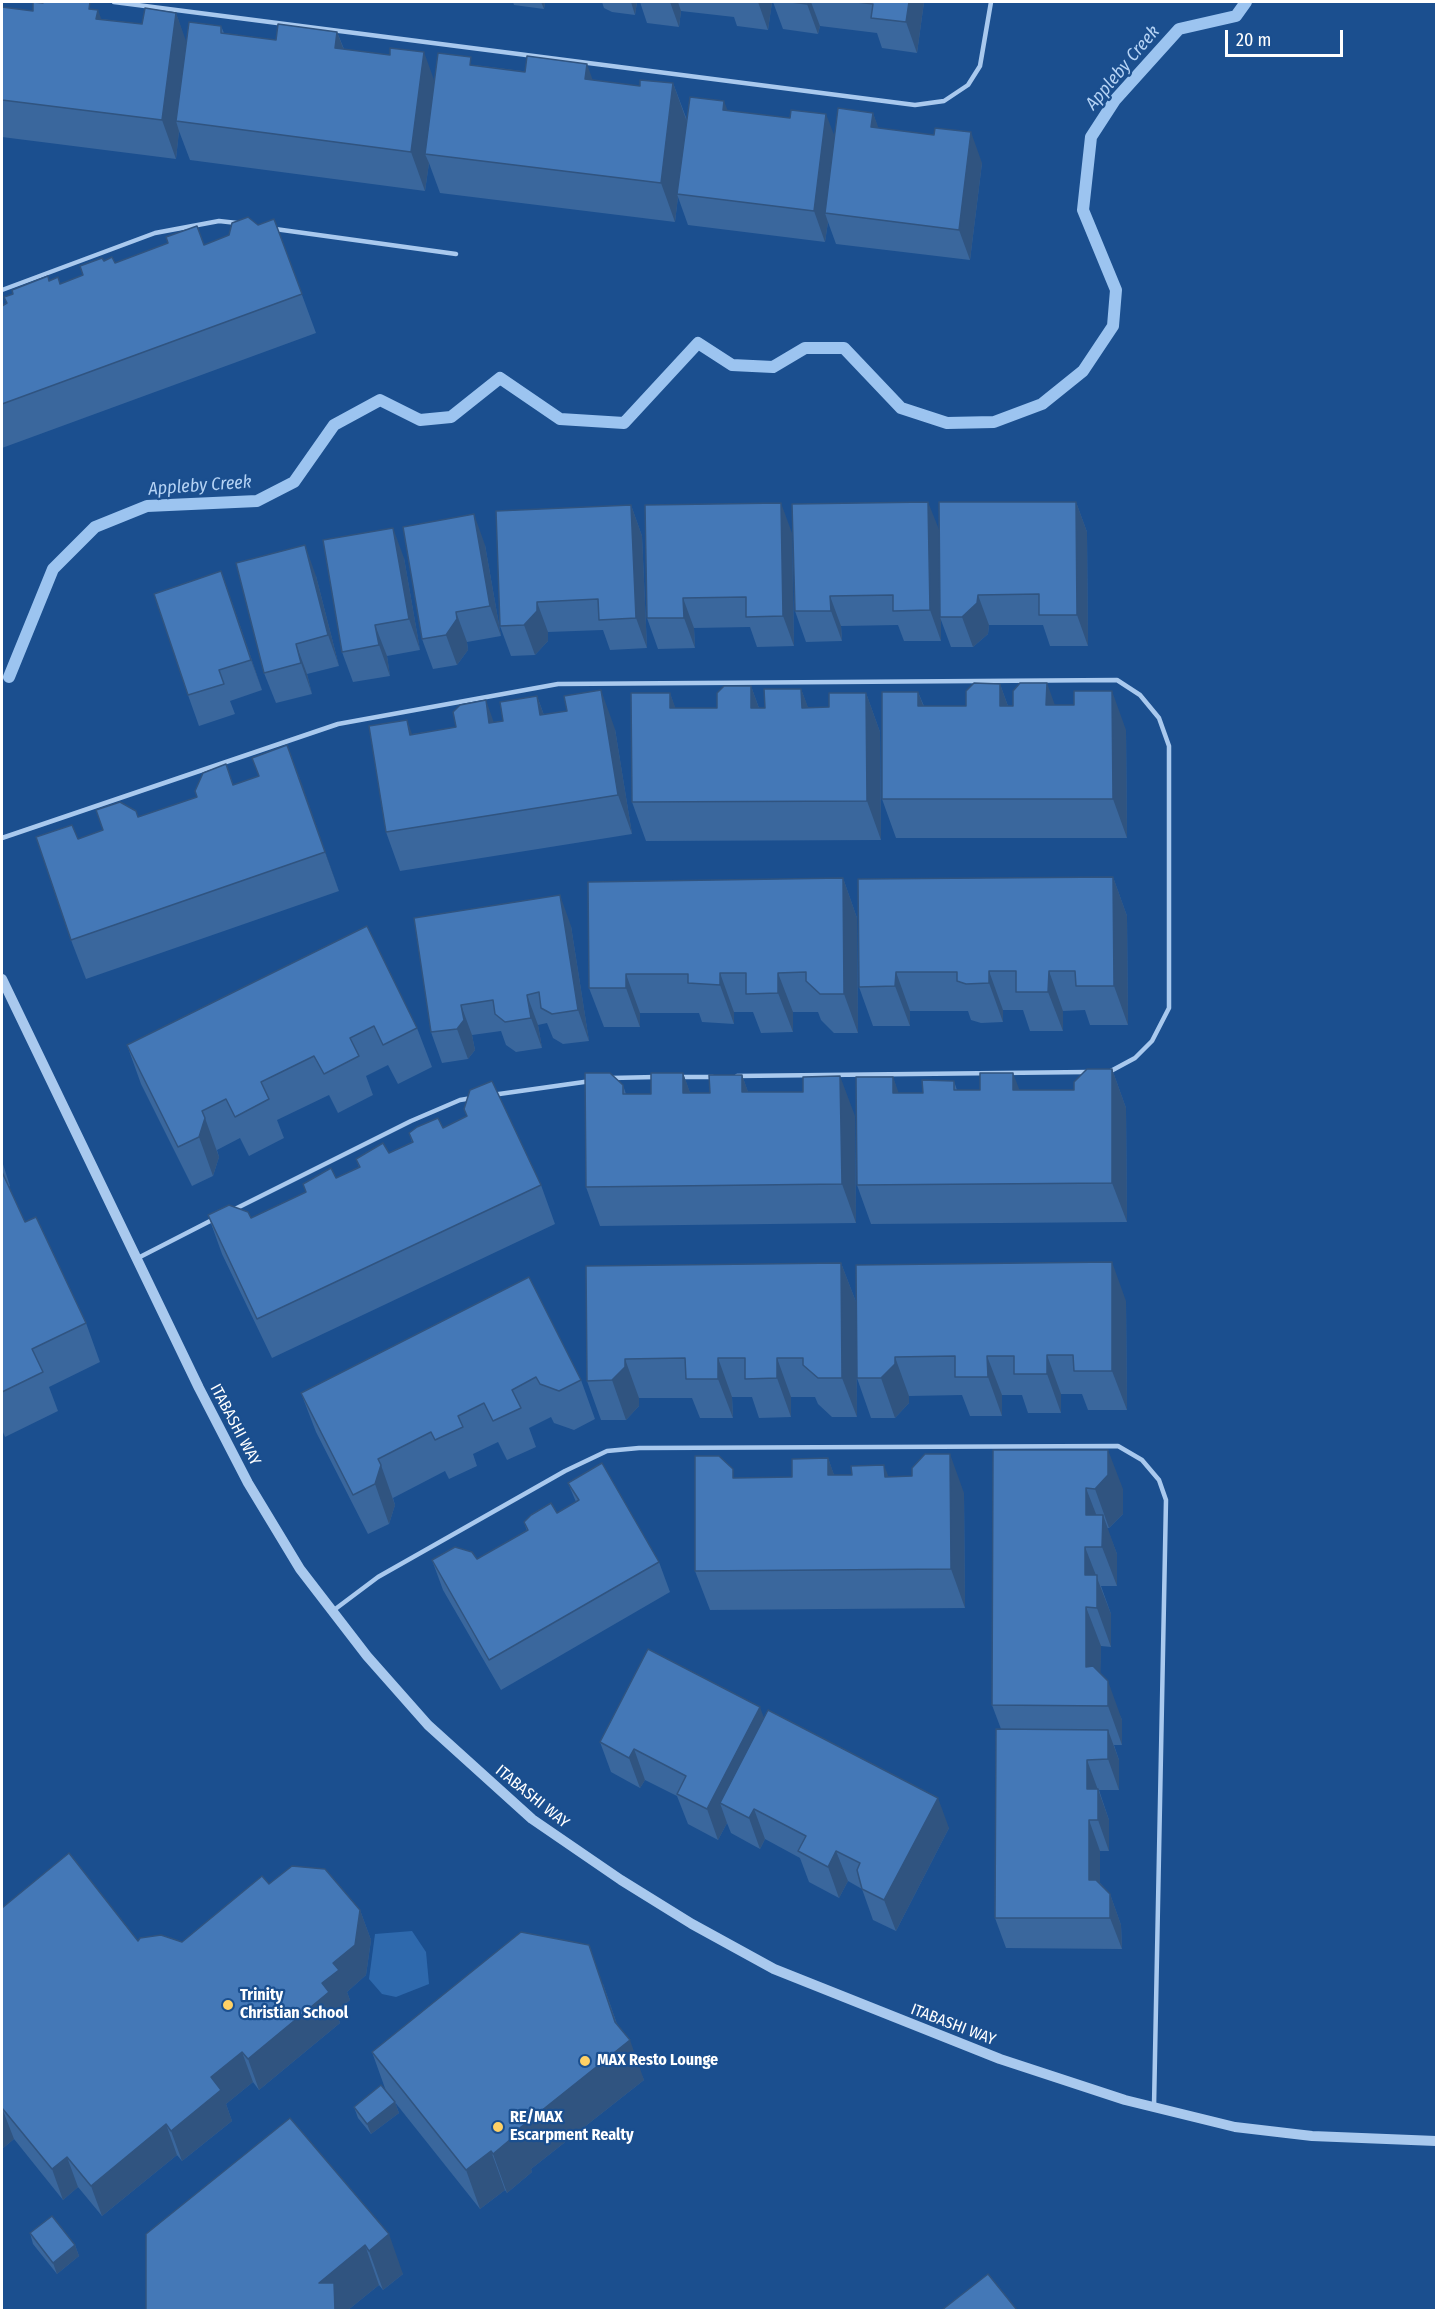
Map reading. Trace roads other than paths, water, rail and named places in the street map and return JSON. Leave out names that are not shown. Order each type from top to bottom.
[{"type":"street","name":"ITABASHI WAY","points":[[2,979],[199,1388],[248,1483],[295,1560],[331,1612],[428,1725],[491,1785],[567,1844],[692,1924],[774,1969],[1000,2059],[1125,2100],[1235,2127],[1274,2133],[1437,2141]]},
{"type":"lane","points":[[114,2],[915,105],[944,101],[968,85],[980,66],[991,2]]},
{"type":"lane","points":[[2,290],[155,233],[219,221],[243,224]]},
{"type":"lane","points":[[267,228],[456,254]]},
{"type":"lane","points":[[2,838],[338,724],[558,684],[1088,678],[1117,680],[1140,695],[1159,718],[1169,746],[1169,1008],[1152,1041],[1135,1058],[1109,1072],[733,1076]]},
{"type":"lane","points":[[230,1212],[411,1121],[460,1100],[614,1078],[661,1077]]},
{"type":"lane","points":[[673,1077],[721,1077]]},
{"type":"lane","points":[[136,1258],[219,1217]]},
{"type":"lane","points":[[331,1612],[378,1577],[565,1471],[607,1451],[639,1448],[1118,1446],[1142,1460],[1159,1480],[1166,1500],[1154,2106]]},
{"type":"waterway","name":"Appleby Creek","points":[[9,677],[53,569],[95,527],[147,506],[257,501],[294,482],[334,425],[380,400],[420,420],[451,417],[500,378],[560,419],[624,423],[698,343],[732,365],[773,367],[805,348],[844,348],[901,408],[947,423],[994,422],[1042,404],[1083,371],[1113,326],[1116,290],[1083,210],[1091,137],[1115,100],[1179,29],[1236,16],[1246,2]]},
{"type":"place","name":"Trinity Christian School","points":[[228,2005]]},
{"type":"place","name":"MAX Resto Lounge","points":[[585,2061]]},
{"type":"place","name":"RE/MAX Escarpment Realty","points":[[498,2127]]}]
